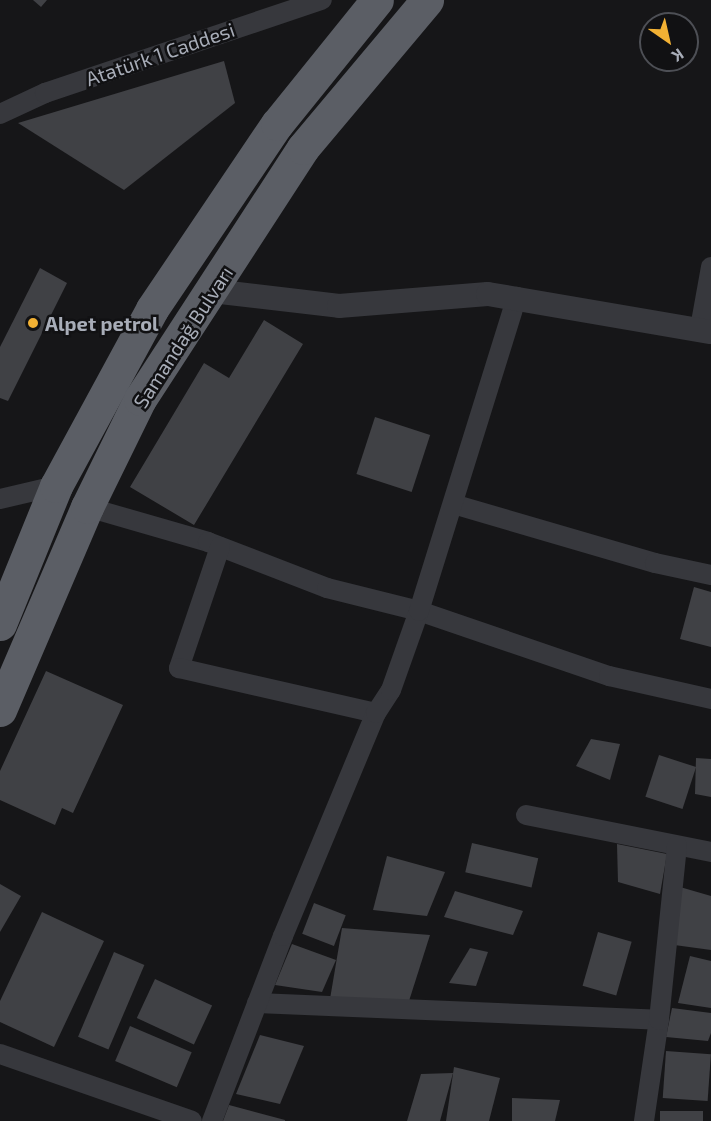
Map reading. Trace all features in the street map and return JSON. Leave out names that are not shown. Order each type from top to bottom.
[{"type":"highway","name":"Samandağ Bulvarı","points":[[4,604],[56,486],[152,309],[277,124],[377,0]]},
{"type":"highway","name":"Samandağ Bulvarı","points":[[0,710],[87,507],[140,399],[303,148],[427,0]]},
{"type":"street","name":"Atatürk 1 Caddesi","points":[[0,114],[45,93],[322,0]]},
{"type":"street","points":[[212,291],[339,306],[488,294],[705,330],[711,267]]},
{"type":"street","points":[[212,1121],[257,1004],[376,713],[391,690],[419,611],[517,297]]},
{"type":"street","points":[[0,499],[56,486]]},
{"type":"street","points":[[453,504],[655,563],[711,575]]},
{"type":"street","points":[[87,507],[219,547],[327,588],[419,611],[609,676],[711,699]]},
{"type":"street","points":[[219,547],[179,668],[376,713]]},
{"type":"street","points":[[526,815],[711,852]]},
{"type":"street","points":[[644,1121],[658,1020],[677,846]]},
{"type":"street","points":[[257,1004],[658,1020]]},
{"type":"street","points":[[0,1054],[192,1121]]},
{"type":"building","points":[[33,0],[47,0],[41,7]]},
{"type":"building","points":[[224,61],[235,103],[124,190],[18,123]]},
{"type":"building","points":[[40,268],[67,283],[8,401],[0,398],[0,347]]},
{"type":"building","points":[[264,320],[303,344],[194,525],[130,487],[204,363],[229,378]]},
{"type":"building","points":[[375,417],[430,435],[412,492],[356,474]]},
{"type":"building","points":[[694,587],[711,592],[711,647],[680,639]]},
{"type":"building","points":[[46,671],[123,705],[73,813],[62,808],[55,825],[0,800],[0,771]]},
{"type":"building","points":[[591,739],[620,744],[610,780],[576,766]]},
{"type":"building","points":[[659,755],[696,767],[682,809],[645,797]]},
{"type":"building","points":[[696,758],[711,759],[711,797],[695,794]]},
{"type":"building","points":[[472,843],[538,858],[532,888],[465,872]]},
{"type":"building","points":[[617,844],[667,854],[660,894],[618,882]]},
{"type":"building","points":[[387,856],[445,872],[427,916],[373,910]]},
{"type":"building","points":[[0,884],[21,896],[0,932]]},
{"type":"building","points":[[680,887],[711,896],[711,950],[667,944]]},
{"type":"building","points":[[455,891],[523,911],[513,935],[444,917]]},
{"type":"building","points":[[314,903],[346,915],[334,946],[302,934]]},
{"type":"building","points":[[42,912],[104,941],[54,1047],[0,1022],[0,1001]]},
{"type":"building","points":[[342,928],[430,935],[409,1001],[330,999]]},
{"type":"building","points":[[598,932],[632,942],[616,995],[583,986]]},
{"type":"building","points":[[292,944],[336,960],[322,992],[275,985]]},
{"type":"building","points":[[470,948],[488,952],[476,986],[449,983]]},
{"type":"building","points":[[114,952],[144,965],[108,1050],[78,1037]]},
{"type":"building","points":[[690,956],[711,961],[711,1008],[678,1003]]},
{"type":"building","points":[[155,979],[212,1006],[194,1045],[137,1018]]},
{"type":"building","points":[[672,1008],[711,1013],[711,1033],[708,1041],[666,1037]]},
{"type":"building","points":[[130,1026],[192,1052],[177,1087],[115,1061]]},
{"type":"building","points":[[260,1035],[304,1046],[280,1104],[236,1094]]},
{"type":"building","points":[[666,1051],[711,1054],[708,1101],[663,1098]]},
{"type":"building","points":[[454,1067],[500,1078],[489,1121],[446,1121]]},
{"type":"building","points":[[453,1073],[440,1121],[407,1121],[421,1074]]},
{"type":"building","points":[[512,1098],[560,1100],[555,1121],[512,1121]]},
{"type":"building","points":[[229,1105],[285,1120],[285,1121],[223,1121]]},
{"type":"building","points":[[660,1111],[703,1111],[703,1121],[660,1121]]},
{"type":"place","name":"Alpet petrol","points":[[33,323]]}]
